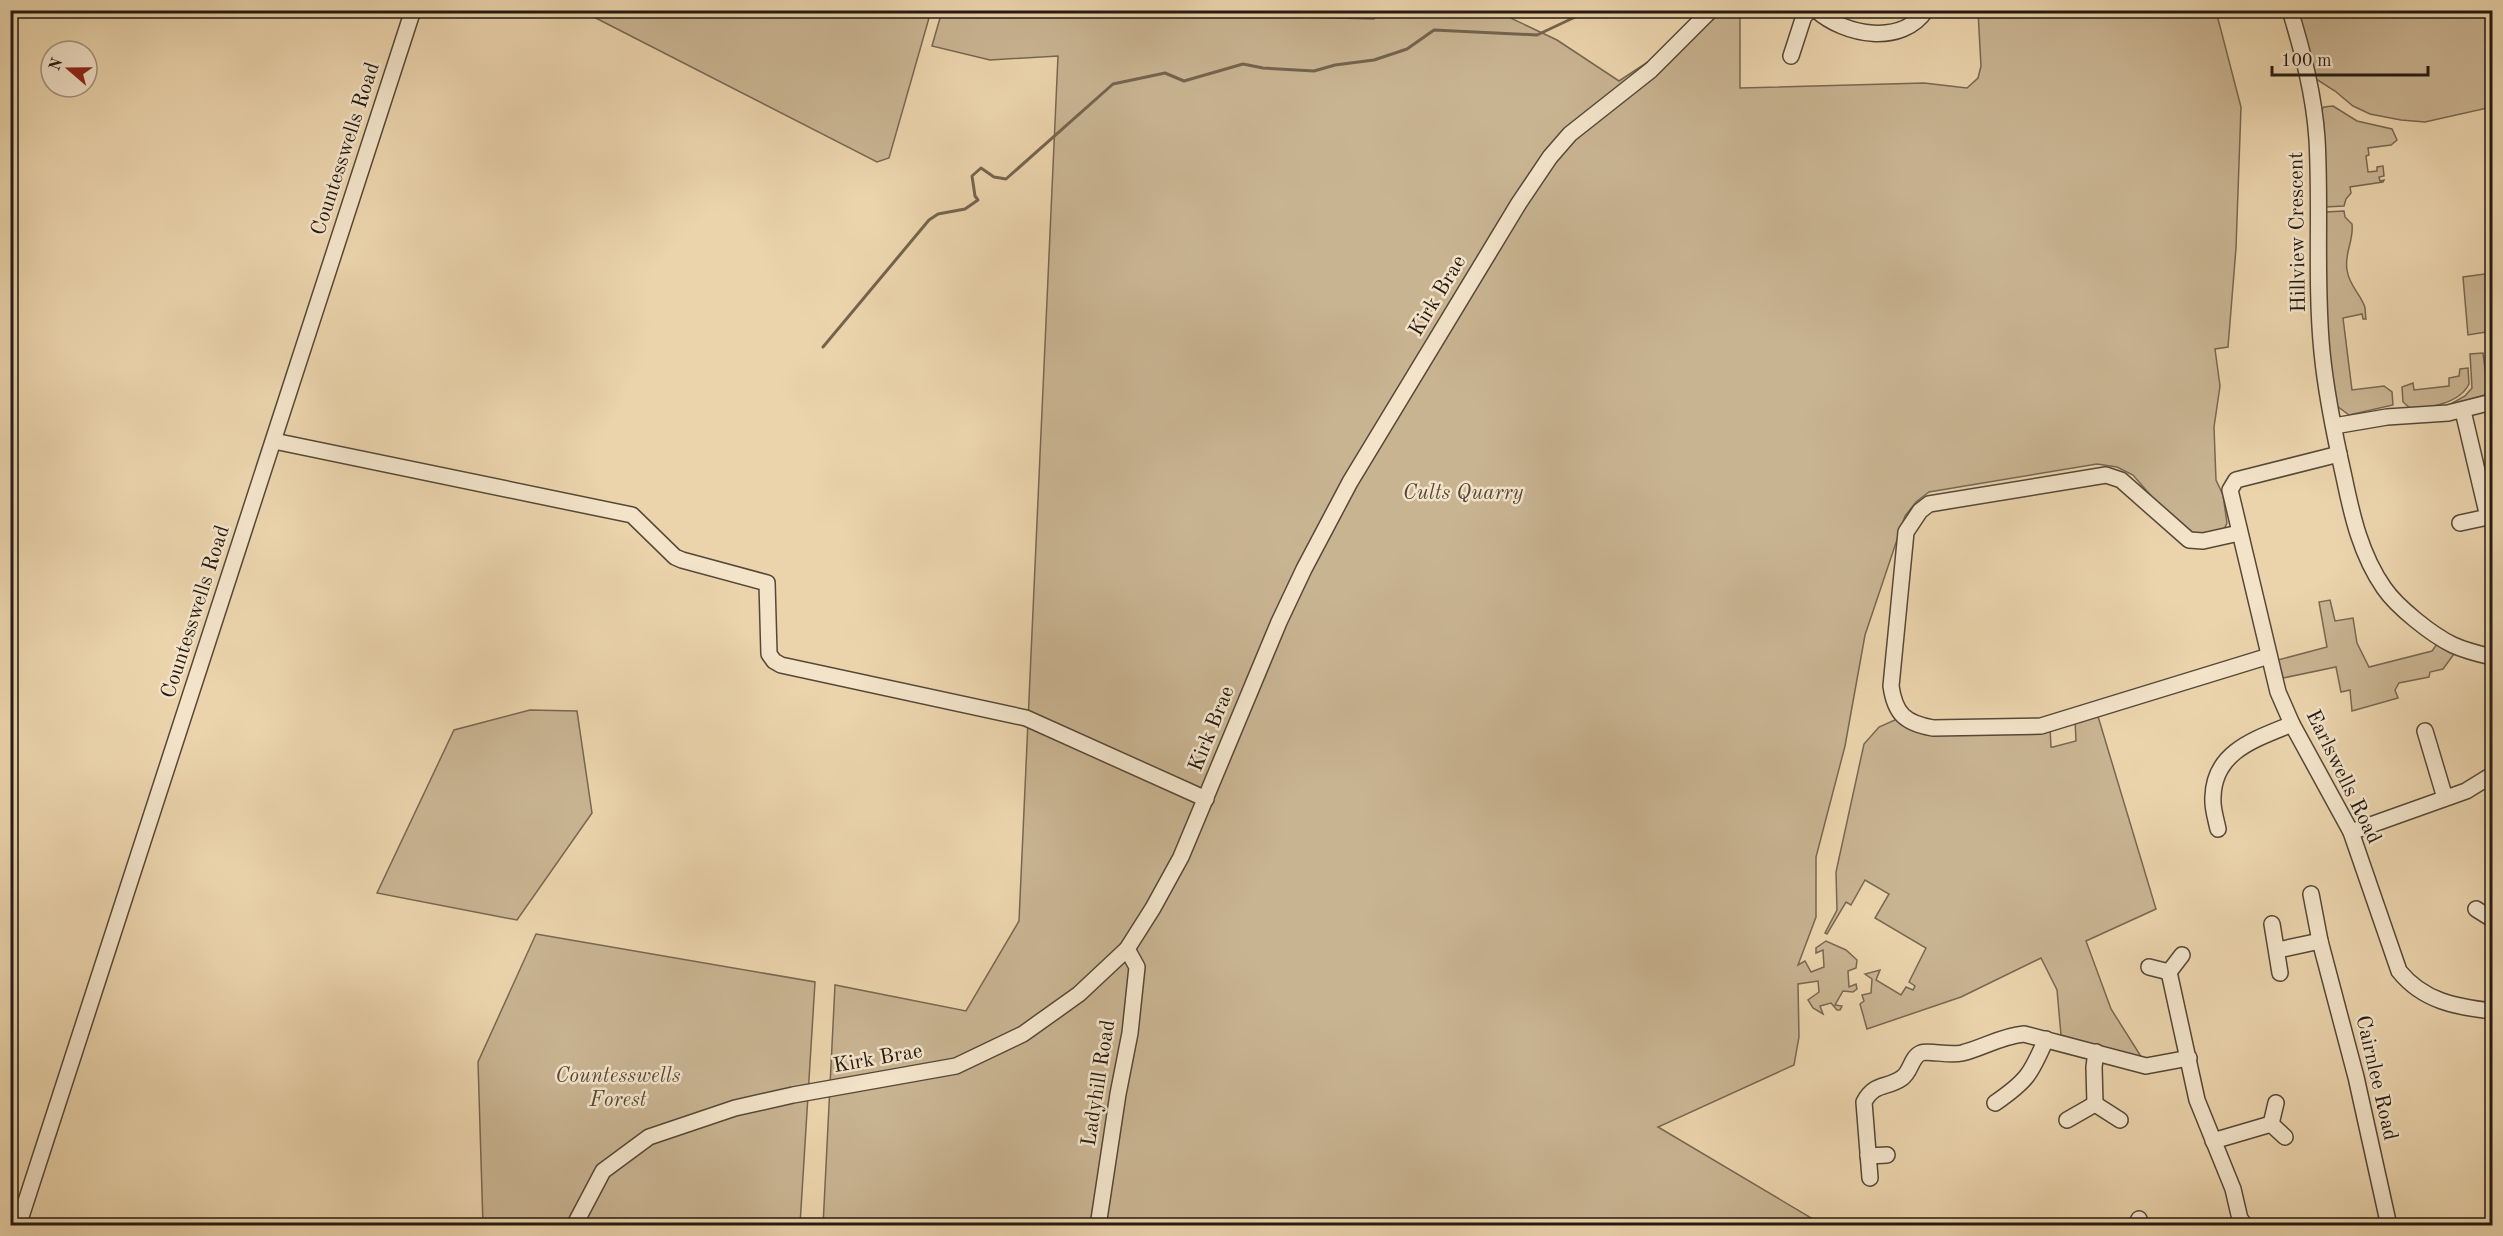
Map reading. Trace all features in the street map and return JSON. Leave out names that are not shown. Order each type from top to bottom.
[{"type":"street","name":"Countesswells Road","points":[[18,1226],[413,10]]},
{"type":"street","name":"Kirk Brae","points":[[574,1226],[603,1172],[649,1137],[735,1108],[793,1095],[956,1066],[1023,1034],[1079,994],[1127,949],[1153,908],[1181,856],[1279,622],[1304,569],[1350,482],[1519,203],[1550,158],[1570,134],[1651,70],[1711,10]]},
{"type":"street","points":[[1791,56],[1804,16],[1811,10]]},
{"type":"street","points":[[1816,10],[1827,20],[1874,33],[1896,33],[1920,19],[1926,10]]},
{"type":"street","name":"Hillview Crescent","points":[[2290,10],[2312,96],[2317,139],[2322,353],[2339,454],[2354,523],[2367,557],[2384,589],[2435,634],[2453,645],[2493,657]]},
{"type":"street","points":[[2334,426],[2387,417],[2425,416],[2463,411],[2493,402]]},
{"type":"street","points":[[2460,523],[2488,517],[2463,411]]},
{"type":"street","points":[[274,441],[632,515],[675,557],[766,583],[769,654],[781,665],[1026,718],[1206,799]]},
{"type":"street","name":"Earlswells Road","points":[[2339,454],[2236,480],[2230,490],[2278,692],[2292,724],[2351,832],[2394,957],[2404,977],[2420,991],[2446,1004],[2493,1011]]},
{"type":"street","points":[[2239,533],[2203,541],[2189,540],[2121,480],[2106,475],[1929,504],[1920,511],[1906,532],[1892,686],[1893,698],[1897,710],[1906,718],[1918,725],[1933,728],[2041,726],[2269,656]]},
{"type":"street","points":[[2218,829],[2212,800],[2213,788],[2216,777],[2228,756],[2248,742],[2292,724]]},
{"type":"street","points":[[2425,731],[2445,798]]},
{"type":"street","points":[[2351,832],[2466,791],[2493,775]]},
{"type":"street","name":"Cairnlee Road","points":[[2311,894],[2320,941],[2356,1077],[2389,1226]]},
{"type":"street","points":[[2476,909],[2493,919]]},
{"type":"street","points":[[2272,924],[2280,973]]},
{"type":"street","points":[[2278,950],[2320,941]]},
{"type":"street","name":"Ladyhill Road","points":[[1098,1226],[1118,1094],[1130,1033],[1137,967],[1127,949]]},
{"type":"street","points":[[2182,954],[2169,972],[2196,1096],[2234,1189],[2240,1219],[2246,1226]]},
{"type":"street","points":[[2149,967],[2169,972]]},
{"type":"street","points":[[1870,1178],[1864,1102],[1869,1093],[1877,1087],[1902,1078],[1916,1056],[1924,1051],[1945,1055],[1963,1053],[2011,1035],[2024,1034],[2146,1066],[2189,1058]]},
{"type":"street","points":[[1995,1103],[2022,1085],[2046,1039]]},
{"type":"street","points":[[2094,1104],[2096,1052]]},
{"type":"street","points":[[2271,1124],[2276,1103]]},
{"type":"street","points":[[2067,1120],[2094,1104]]},
{"type":"street","points":[[2094,1104],[2120,1120]]},
{"type":"street","points":[[2213,1141],[2271,1124]]},
{"type":"street","points":[[2271,1124],[2285,1137]]},
{"type":"street","points":[[1868,1156],[1887,1155]]},
{"type":"green space","name":"Cults Quarry","points":[[1124,10],[1127,17],[1218,15],[1374,19],[1378,11],[1496,11],[1557,40],[1619,81],[1725,11],[1740,11],[1740,88],[1924,83],[1967,88],[1978,78],[1981,66],[1978,11],[2216,11],[2241,107],[2236,248],[2228,347],[2215,349],[2220,386],[2214,427],[2216,480],[2223,495],[2227,523],[2222,533],[2202,537],[2179,528],[2133,475],[2117,467],[2097,464],[1929,492],[1916,502],[1905,516],[1865,635],[1845,746],[1816,857],[1816,917],[1798,965],[1805,961],[1811,972],[1824,967],[1823,950],[1816,953],[1816,948],[1826,941],[1846,950],[1857,960],[1856,968],[1848,971],[1849,987],[1856,984],[1857,989],[1853,992],[1843,991],[1835,1005],[1842,1006],[1840,1010],[1837,1010],[1831,1003],[1820,1006],[1823,1014],[1813,1008],[1808,1000],[1819,992],[1818,981],[1798,984],[1799,1037],[1794,1065],[1658,1127],[1818,1222],[1819,1225],[823,1226],[835,985],[966,1011],[1019,921],[1058,56],[990,60],[932,46],[942,11]]},
{"type":"green space","points":[[582,11],[931,11],[889,158],[877,162]]},
{"type":"green space","points":[[2296,11],[2492,11],[2492,107],[2425,122],[2370,114],[2353,106],[2316,79]]},
{"type":"green space","points":[[2333,106],[2357,121],[2392,129],[2397,140],[2391,145],[2368,148],[2369,155],[2366,156],[2368,172],[2377,171],[2377,167],[2383,166],[2384,176],[2379,177],[2380,181],[2384,180],[2383,182],[2350,187],[2351,193],[2344,206],[2325,207],[2321,110],[2324,107]]},
{"type":"green space","points":[[2344,211],[2345,217],[2352,224],[2347,270],[2365,306],[2366,319],[2363,319],[2362,314],[2343,318],[2352,390],[2384,386],[2392,392],[2393,405],[2349,415],[2337,406],[2330,358],[2326,285],[2325,212]]},
{"type":"green space","points":[[2492,273],[2492,331],[2468,335],[2463,277]]},
{"type":"green space","points":[[2483,353],[2487,385],[2492,385],[2492,393],[2449,405],[2465,396],[2472,388],[2470,354]]},
{"type":"green space","points":[[2468,368],[2469,384],[2464,391],[2451,400],[2443,404],[2418,408],[2410,408],[2403,402],[2402,387],[2413,383],[2414,390],[2449,386],[2449,378],[2459,376],[2460,369]]},
{"type":"green space","points":[[2330,600],[2335,621],[2353,618],[2357,643],[2369,667],[2432,651],[2437,644],[2454,654],[2443,669],[2430,672],[2429,677],[2399,683],[2395,690],[2398,698],[2352,711],[2350,690],[2341,692],[2336,667],[2283,678],[2278,660],[2327,647],[2319,602]]},
{"type":"green space","points":[[530,710],[577,711],[592,813],[517,920],[377,893],[454,730]]},
{"type":"green space","points":[[2097,713],[2156,909],[2086,941],[2111,1009],[2142,1058],[2061,1035],[2057,990],[2041,958],[1961,997],[1867,1029],[1860,1004],[1864,1001],[1862,995],[1871,993],[1872,979],[1865,974],[1880,970],[1876,980],[1901,995],[1906,987],[1913,990],[1915,986],[1909,982],[1926,948],[1875,918],[1889,894],[1865,880],[1851,905],[1846,902],[1827,934],[1825,933],[1837,910],[1836,872],[1864,744],[1879,727],[1897,719],[2050,728],[2051,747],[2053,747],[2076,741],[2075,720]]},
{"type":"green space","name":"Countesswells Forest","points":[[536,934],[815,982],[800,1225],[483,1225],[478,1062]]},
{"type":"waterway","points":[[823,347],[929,220],[938,214],[965,209],[978,200],[975,196],[972,176],[981,168],[994,177],[1006,179],[1113,84],[1165,73],[1184,81],[1243,64],[1263,68],[1314,71],[1335,65],[1374,60],[1407,49],[1434,30],[1537,35],[1590,10]]}]
